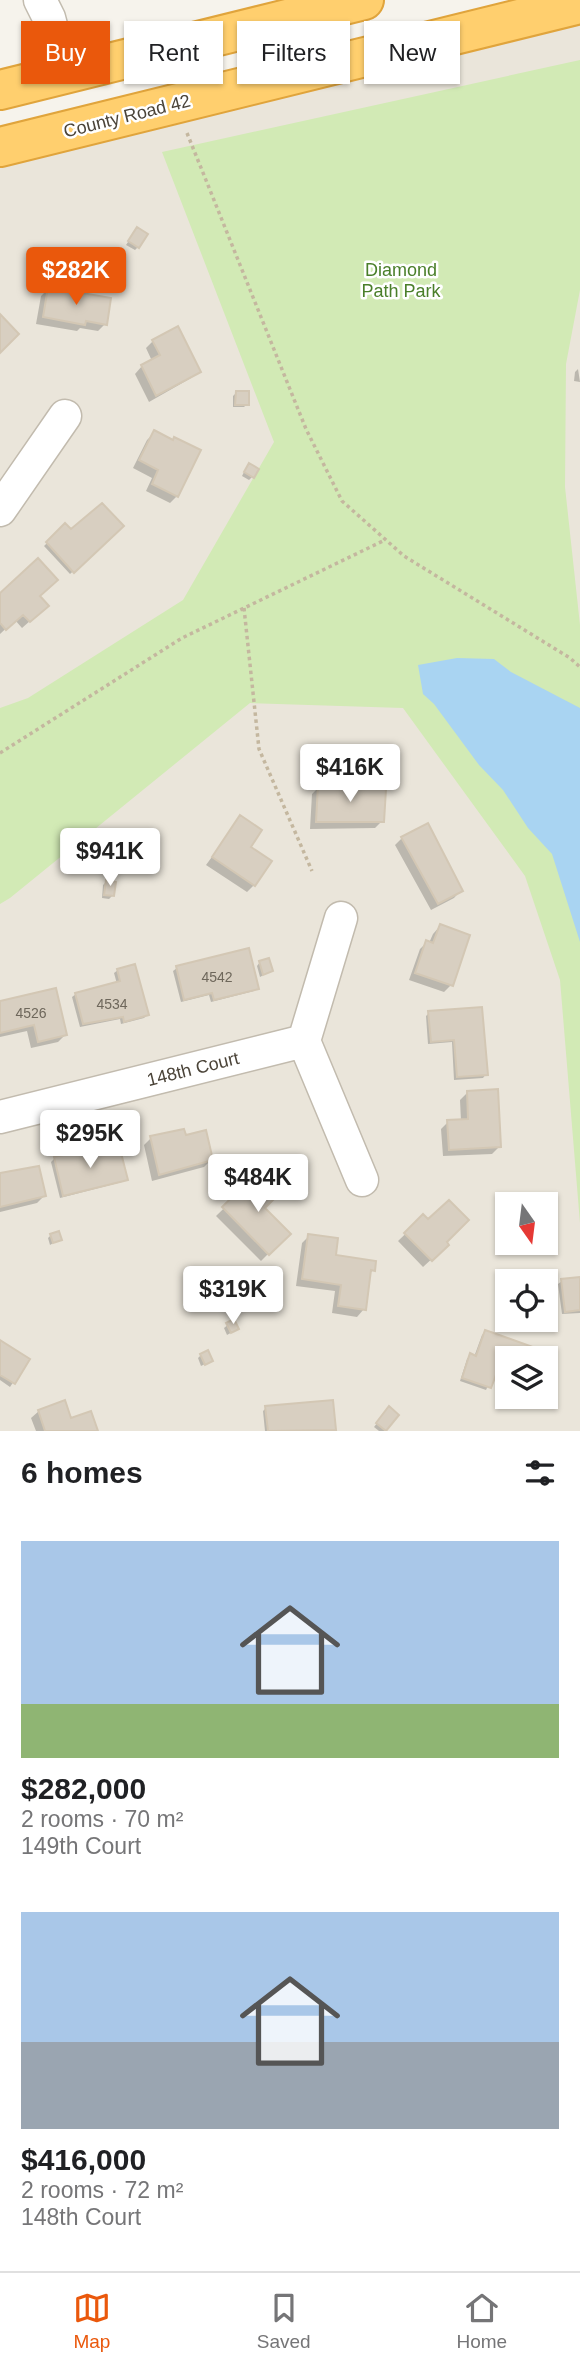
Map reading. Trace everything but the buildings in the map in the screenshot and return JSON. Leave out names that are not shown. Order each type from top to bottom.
[{"type":"highway","points":[[110,63],[364,0]]},
{"type":"highway","name":"County Road 42","points":[[0,147],[580,4]]},
{"type":"highway","points":[[0,90],[24,84]]},
{"type":"street","points":[[40,0],[51,21]]},
{"type":"street","points":[[0,510],[65,416]]},
{"type":"street","points":[[341,918],[304,1041],[362,1180]]},
{"type":"street","name":"148th Court","points":[[0,1117],[304,1041]]},
{"type":"path","points":[[187,133],[306,429],[342,500],[404,556],[570,658],[580,667]]},
{"type":"path","points":[[0,753],[181,638],[384,540]]},
{"type":"path","points":[[244,608],[260,749],[312,871]]},
{"type":"shaded area","points":[[580,4],[580,1431],[0,1431],[0,147],[256,84],[350,84],[350,61],[364,57],[364,84],[460,84],[460,34]]},
{"type":"green space","name":"Diamond Path Park","points":[[580,60],[580,290],[566,364],[565,487],[580,625],[580,1223],[560,980],[525,876],[403,708],[250,703],[0,904],[0,708],[28,698],[183,600],[274,442],[162,152]]},
{"type":"water","points":[[457,658],[494,659],[511,672],[580,708],[580,942],[552,854],[528,828],[503,790],[479,765],[434,704],[423,694],[418,665]]}]
